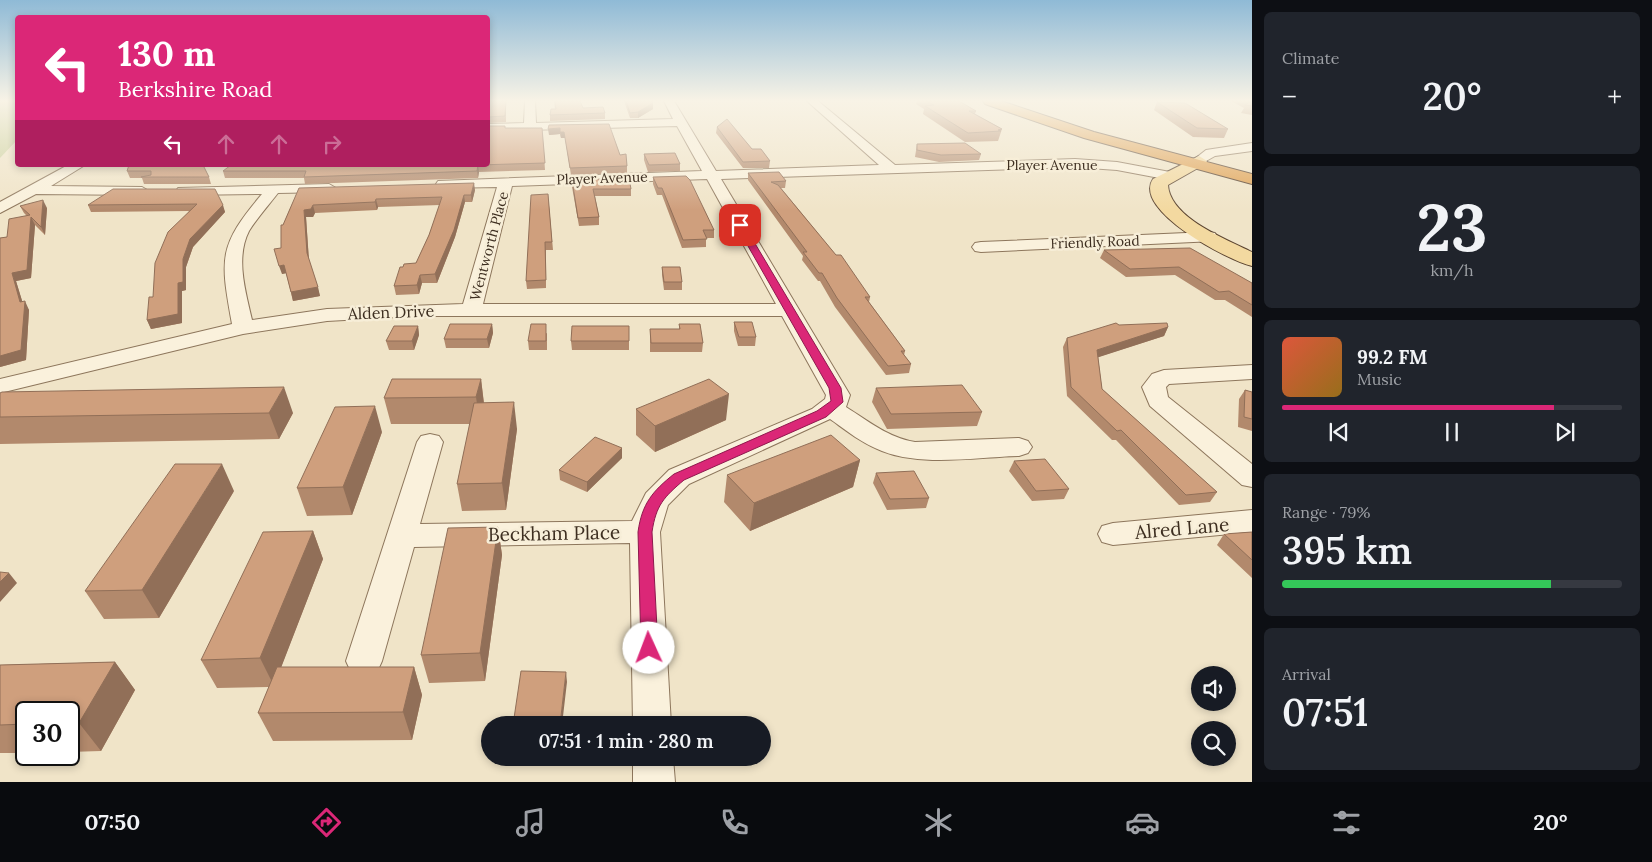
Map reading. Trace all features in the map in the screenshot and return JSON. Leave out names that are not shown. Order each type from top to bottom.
[{"type":"highway","points":[[1098,137],[1195,163],[1252,172]]},
{"type":"highway","points":[[1116,137],[1252,180]]},
{"type":"main road","points":[[1195,163],[1159,183],[1160,200],[1178,218],[1252,260]]},
{"type":"street","points":[[652,716],[645,532],[648,514],[653,503],[660,493],[679,477],[831,408],[837,402],[835,388],[690,137]]},
{"type":"street","points":[[855,137],[892,169]]},
{"type":"street","points":[[1195,163],[1212,153],[1252,147]]},
{"type":"street","name":"Player Avenue","points":[[426,185],[1075,163],[1117,166],[1170,176]]},
{"type":"street","points":[[0,208],[74,167]]},
{"type":"street","name":"Wentworth Place","points":[[471,310],[506,182]]},
{"type":"street","points":[[34,190],[164,191],[346,188]]},
{"type":"street","points":[[243,328],[234,280],[234,254],[239,235],[273,190]]},
{"type":"street","name":"Friendly Road","points":[[981,246],[1209,237]]},
{"type":"street","name":"Alden Drive","points":[[0,386],[243,328],[327,315],[374,311],[789,310]]},
{"type":"street","points":[[1252,372],[1164,377],[1156,381],[1153,386],[1158,401],[1252,478]]},
{"type":"street","points":[[831,408],[885,444],[899,450],[1019,447]]},
{"type":"street","points":[[364,661],[430,442]]},
{"type":"street","name":"Alred Lane","points":[[1113,534],[1252,522]]},
{"type":"street","name":"Beckham Place","points":[[403,536],[645,532]]},
{"type":"street","points":[[653,766],[654,782]]},
{"type":"green space","points":[[0,137],[15,137],[15,142],[0,158]]},
{"type":"building","points":[[490,137],[543,137],[545,163],[490,165]]},
{"type":"building","points":[[565,137],[614,137],[620,155],[626,154],[627,166],[570,168]]},
{"type":"building","points":[[725,137],[742,137],[752,149],[761,149],[770,161],[743,162]]},
{"type":"building","points":[[965,143],[981,154],[941,155],[917,150],[917,144]]},
{"type":"building","points":[[675,153],[680,164],[649,165],[644,154]]},
{"type":"building","points":[[128,167],[204,167],[209,177],[141,177],[151,175],[151,171],[127,171]]},
{"type":"building","points":[[228,167],[478,167],[477,171],[304,177],[306,171],[223,171]]},
{"type":"building","points":[[779,172],[786,181],[771,182],[778,185],[836,255],[841,255],[870,297],[865,297],[905,351],[901,351],[911,364],[888,366],[837,298],[822,273],[819,273],[803,252],[807,252],[748,173]]},
{"type":"building","points":[[686,176],[690,180],[714,230],[703,230],[707,239],[683,240],[662,188],[658,188],[653,177]]},
{"type":"building","points":[[629,178],[631,189],[593,189],[599,217],[578,218],[572,180]]},
{"type":"building","points":[[474,183],[471,195],[464,195],[454,230],[435,274],[420,275],[417,285],[394,286],[400,267],[403,267],[404,264],[416,263],[429,235],[442,197],[376,199],[375,202],[313,205],[311,209],[304,210],[307,253],[318,287],[291,292],[284,265],[279,266],[274,249],[281,248],[281,225],[283,225],[299,188]]},
{"type":"building","points":[[113,189],[215,189],[223,205],[190,239],[183,259],[183,282],[178,283],[178,314],[147,320],[149,297],[153,297],[155,263],[168,232],[197,204],[88,205]]},
{"type":"building","points":[[548,194],[552,242],[545,242],[546,280],[526,281],[531,195]]},
{"type":"building","points":[[43,200],[41,227],[31,217],[27,270],[12,273],[20,302],[25,301],[21,350],[0,356],[0,238],[7,237],[9,219],[30,215],[20,206]]},
{"type":"building","points":[[1190,248],[1252,283],[1252,305],[1229,291],[1219,292],[1179,267],[1130,269],[1104,250]]},
{"type":"building","points":[[662,267],[680,267],[682,282],[664,282]]},
{"type":"building","points":[[734,322],[752,322],[756,337],[739,337]]},
{"type":"building","points":[[1116,323],[1119,325],[1167,323],[1168,327],[1097,350],[1102,389],[1217,492],[1186,495],[1121,430],[1117,431],[1071,387],[1067,338]]},
{"type":"building","points":[[450,324],[492,324],[487,339],[444,339]]},
{"type":"building","points":[[531,324],[546,324],[546,341],[528,341]]},
{"type":"building","points":[[679,324],[700,324],[703,343],[651,343],[650,329],[680,329]]},
{"type":"building","points":[[394,326],[418,326],[412,341],[386,341]]},
{"type":"building","points":[[572,326],[629,326],[629,341],[571,341]]},
{"type":"building","points":[[392,379],[481,379],[476,397],[384,398]]},
{"type":"building","points":[[709,379],[729,394],[655,426],[636,409]]},
{"type":"building","points":[[962,385],[982,412],[891,414],[876,388]]},
{"type":"building","points":[[284,387],[269,413],[0,417],[0,393],[2,392]]},
{"type":"building","points":[[1245,390],[1252,392],[1252,419],[1244,417]]},
{"type":"building","points":[[514,402],[502,483],[457,484],[474,403]]},
{"type":"building","points":[[375,406],[343,487],[297,488],[335,407]]},
{"type":"building","points":[[831,435],[860,460],[754,503],[727,475]]},
{"type":"building","points":[[595,437],[622,448],[587,482],[559,470]]},
{"type":"building","points":[[1045,459],[1069,489],[1036,491],[1014,461]]},
{"type":"building","points":[[175,464],[222,464],[142,590],[85,591]]},
{"type":"building","points":[[914,471],[929,498],[890,499],[876,473]]},
{"type":"building","points":[[498,527],[480,653],[421,655],[448,528]]},
{"type":"building","points":[[313,531],[260,658],[201,660],[263,532]]},
{"type":"building","points":[[1252,532],[1252,560],[1224,534]]},
{"type":"building","points":[[0,572],[9,573],[0,582]]},
{"type":"building","points":[[115,662],[80,721],[80,701],[15,701],[15,724],[0,725],[0,665]]},
{"type":"building","points":[[277,667],[414,667],[403,712],[258,713]]},
{"type":"building","points":[[521,671],[566,672],[561,716],[514,716]]},
{"type":"route","points":[[649,648],[645,532],[648,514],[660,493],[679,477],[822,414],[837,402],[838,395],[835,388],[740,225]]}]
